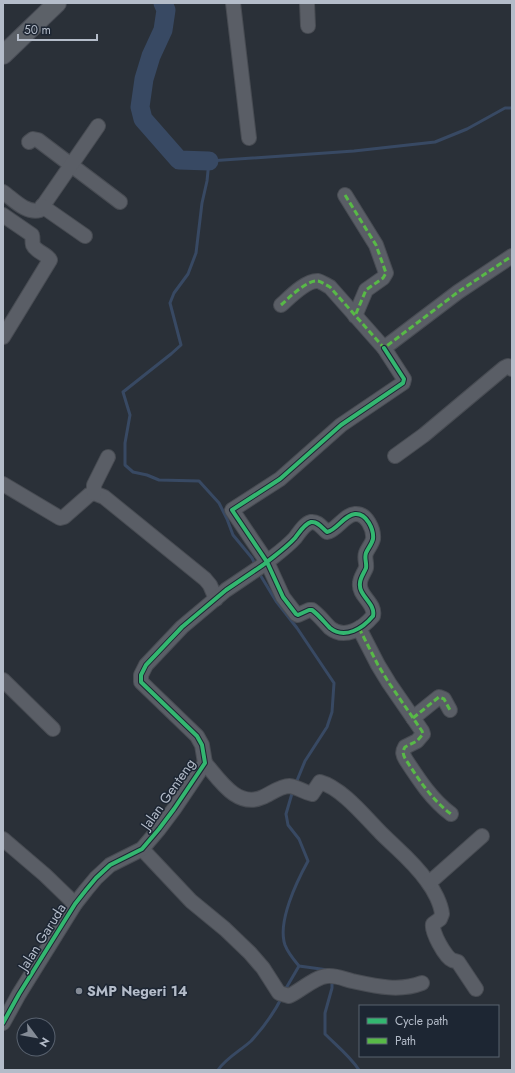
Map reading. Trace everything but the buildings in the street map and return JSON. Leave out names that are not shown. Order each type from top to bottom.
[{"type":"main road","points":[[3,55],[27,30],[57,3]]},
{"type":"street","points":[[232,3],[250,138]]},
{"type":"street","points":[[306,3],[308,26]]},
{"type":"street","points":[[3,192],[30,211],[40,210],[98,126]]},
{"type":"street","points":[[29,142],[36,139],[120,202]]},
{"type":"street","points":[[345,195],[376,245],[386,273],[383,278],[366,290],[355,316]]},
{"type":"street","points":[[42,206],[84,236]]},
{"type":"street","points":[[3,215],[32,235],[35,248],[47,256],[50,260],[3,337]]},
{"type":"street","points":[[384,348],[458,292],[512,256]]},
{"type":"street","points":[[94,493],[109,501],[205,579],[210,585],[216,599],[226,590],[261,567],[294,540],[305,526],[311,522],[316,523],[328,532],[348,516],[354,514],[364,517],[369,522],[373,534],[372,543],[366,553],[366,568],[360,585],[361,592],[374,609],[374,614],[371,619],[359,628],[348,633],[340,633],[331,629],[312,610],[298,615],[296,614],[261,567],[232,510],[280,479],[341,425],[403,383],[404,379],[384,348],[330,287],[318,281],[310,282],[281,305]]},
{"type":"street","points":[[395,456],[424,435],[504,368],[508,366],[512,369]]},
{"type":"street","points":[[94,493],[94,485],[108,457]]},
{"type":"street","points":[[3,484],[61,518],[89,495],[94,493]]},
{"type":"street","name":"Jalan Genteng","points":[[75,904],[96,878],[110,866],[142,849],[174,809],[205,763],[202,745],[198,736],[146,688],[141,682],[140,678],[146,666],[182,627],[216,599]]},
{"type":"street","points":[[359,628],[378,665],[423,734],[417,741],[405,747],[403,754],[424,788],[439,805],[451,814]]},
{"type":"street","points":[[3,680],[53,729]]},
{"type":"street","points":[[413,718],[439,697],[444,699],[450,710]]},
{"type":"street","points":[[205,763],[230,792],[242,798],[259,799],[293,787],[312,794],[320,782],[334,789],[410,859],[429,883],[439,903],[442,914],[440,919],[433,924],[433,930],[447,955],[451,960],[458,962],[476,989]]},
{"type":"street","points":[[429,883],[482,836]]},
{"type":"street","name":"Jalan Garuda","points":[[3,839],[75,904],[19,994],[3,1023]]},
{"type":"street","points":[[142,849],[191,901],[225,929],[250,953],[263,968],[279,993],[289,996],[320,978],[334,977],[393,988],[412,987],[422,983]]},
{"type":"waterway","points":[[163,3],[166,10],[163,30],[151,56],[144,79],[140,107],[143,119],[179,160],[209,161]]},
{"type":"waterway","points":[[256,566],[252,558],[233,535],[219,503],[199,481],[159,480],[147,475],[133,472],[125,465],[125,443],[130,415],[123,392],[181,345],[170,303],[174,293],[188,274],[196,253],[209,161],[354,151],[435,142],[467,129],[505,108],[512,108]]},
{"type":"waterway","points":[[259,573],[276,601],[297,628],[334,683],[332,712],[327,727],[305,761],[296,783]]},
{"type":"waterway","points":[[293,790],[286,814],[288,825],[299,839],[308,861],[289,902],[283,936],[289,954],[299,966],[328,970]]},
{"type":"waterway","points":[[285,990],[299,966]]},
{"type":"waterway","points":[[332,979],[332,988],[325,1013],[325,1034],[359,1070]]},
{"type":"waterway","points":[[218,1070],[225,1062],[251,1041],[272,1015],[282,997]]},
{"type":"marked path","points":[[345,195],[376,245],[386,273],[383,278],[366,290],[355,316]]},
{"type":"marked path","points":[[281,305],[308,283],[313,281],[321,282],[330,287],[384,348],[458,292],[512,256]]},
{"type":"marked path","points":[[359,628],[389,683],[422,731],[423,734],[417,741],[405,747],[403,752],[404,757],[426,789],[451,814]]},
{"type":"marked path","points":[[413,718],[439,697],[444,699],[450,710]]},
{"type":"cycle path","points":[[3,1023],[19,994],[75,904],[96,878],[110,865],[142,849],[174,809],[205,763],[202,745],[197,736],[141,682],[141,675],[146,665],[182,627],[226,590],[263,565],[267,562],[284,549],[304,527],[311,522],[318,524],[327,532],[331,531],[347,517],[355,514],[363,516],[369,523],[373,539],[365,555],[366,568],[361,579],[360,588],[372,607],[373,616],[359,628],[348,633],[342,633],[330,628],[312,610],[298,615],[296,614],[283,597],[267,562],[232,510],[280,479],[341,425],[403,383],[404,379],[384,348]]},
{"type":"place","name":"SMP Negeri 14","points":[[79,991]]}]
